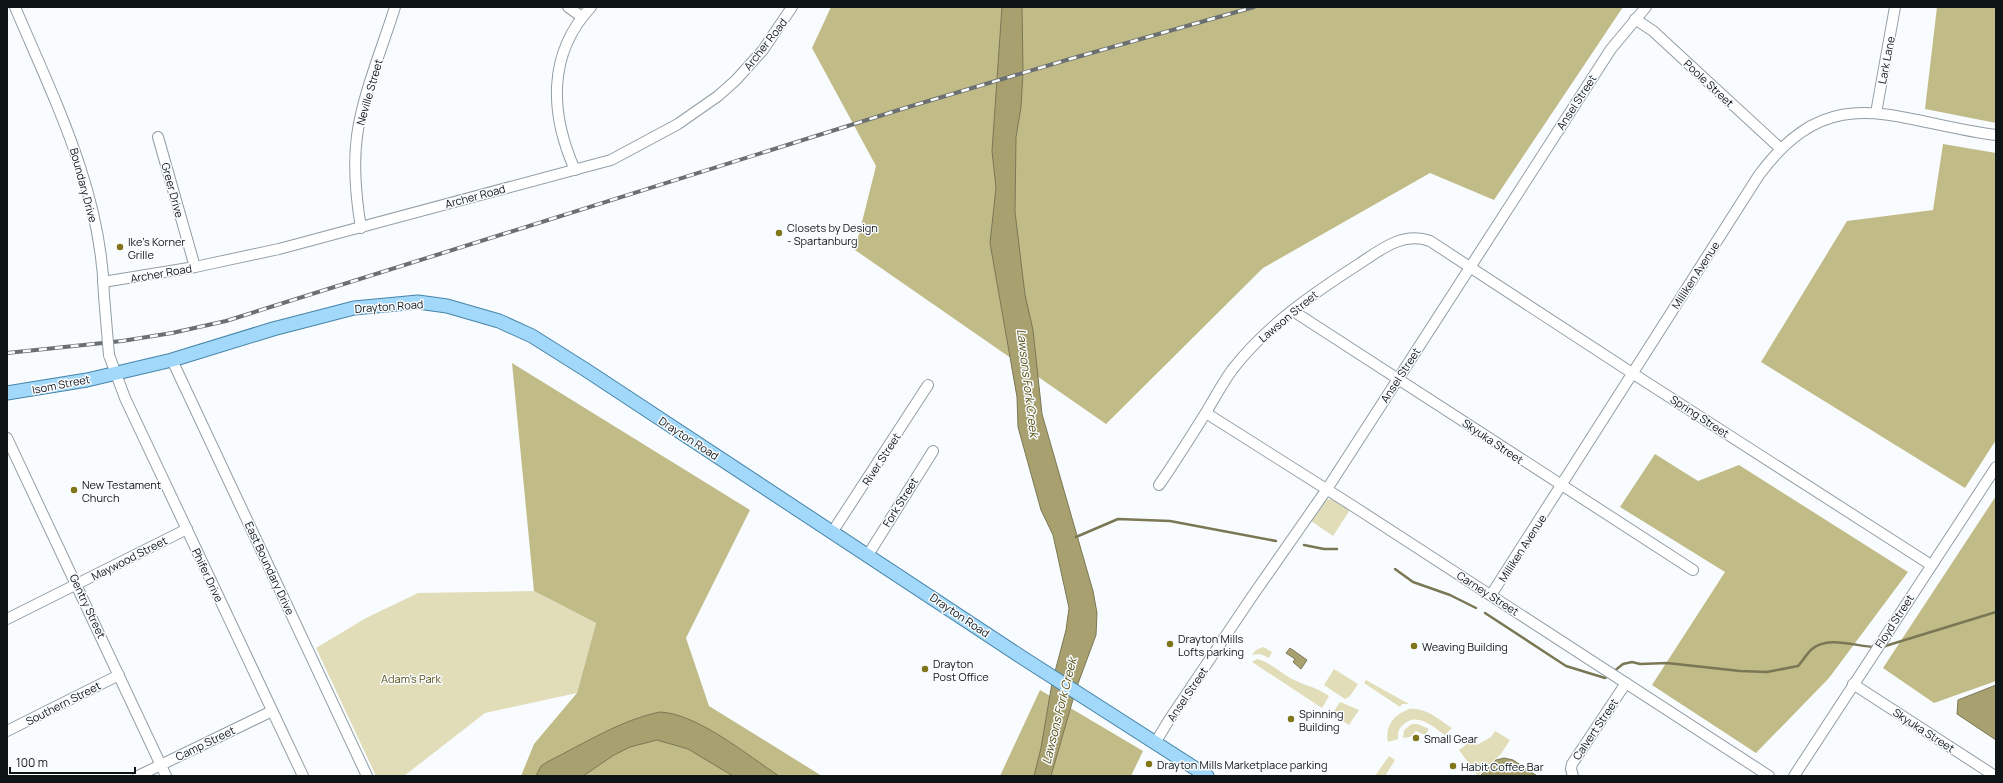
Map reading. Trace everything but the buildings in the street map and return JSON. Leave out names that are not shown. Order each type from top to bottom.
[{"type":"main road","name":"Drayton Road","points":[[115,372],[172,360],[273,329],[354,308],[418,302],[447,306],[499,321],[532,336],[1023,658],[1207,776]]},
{"type":"main road","name":"Isom Street","points":[[7,393],[79,381],[115,372]]},
{"type":"street","name":"Boundary Drive","points":[[14,7],[76,153],[88,195],[97,238],[103,282],[109,354],[115,372]]},
{"type":"street","name":"Neville Street","points":[[361,228],[356,178],[357,135],[364,102],[396,7]]},
{"type":"street","points":[[568,7],[582,17]]},
{"type":"street","points":[[575,170],[561,133],[557,94],[558,75],[563,50],[569,36],[591,7]]},
{"type":"street","name":"Archer Road","points":[[103,282],[195,267],[278,249],[611,160],[627,153],[699,111],[718,96],[753,62],[781,26],[792,7]]},
{"type":"street","name":"Ansel Street","points":[[1155,743],[1251,598],[1327,489],[1469,266],[1611,49],[1634,19],[1646,7]]},
{"type":"street","name":"Lark Lane","points":[[1876,113],[1895,7]]},
{"type":"street","name":"Poole Street","points":[[1634,19],[1653,31],[1781,149]]},
{"type":"street","name":"Milliken Avenue","points":[[1491,595],[1562,486],[1632,373],[1759,175],[1781,149],[1809,126],[1830,117],[1845,114],[1876,113],[1910,118],[1996,135]]},
{"type":"street","name":"Greer Drive","points":[[158,137],[195,267]]},
{"type":"street","name":"Lawson Street","points":[[1159,485],[1229,375],[1248,351],[1273,327],[1324,286],[1389,245],[1409,238],[1421,238],[1430,241],[1469,266]]},
{"type":"street","name":"Spring Street","points":[[1469,266],[1632,373],[1931,565]]},
{"type":"street","name":"Skyuka Street","points":[[1293,311],[1693,570]]},
{"type":"street","name":"East Boundary Drive","points":[[172,360],[367,776]]},
{"type":"street","name":"Phifer Drive","points":[[115,372],[303,776]]},
{"type":"street","name":"River Street","points":[[833,532],[928,385]]},
{"type":"street","name":"Carney Street","points":[[1206,413],[1327,489],[1769,776]]},
{"type":"street","name":"Gentry Street","points":[[7,438],[166,776]]},
{"type":"street","name":"Fork Street","points":[[868,555],[933,451]]},
{"type":"street","name":"Floyd Street","points":[[1794,776],[1996,467]]},
{"type":"street","name":"Maywood Street","points":[[7,619],[187,529]]},
{"type":"street","name":"Southern Street","points":[[7,731],[119,675]]},
{"type":"street","name":"Calvert Street","points":[[1573,776],[1570,769],[1572,764],[1622,680]]},
{"type":"street","name":"Skyuka Street","points":[[1853,684],[1995,776]]},
{"type":"street","name":"Camp Street","points":[[138,776],[272,711]]},
{"type":"green space","points":[[1333,499],[1350,510],[1333,536],[1311,521],[1325,500]]},
{"type":"green space","name":"Adam's Park","points":[[534,591],[596,623],[577,693],[485,713],[404,776],[376,776],[316,648],[366,618],[418,593]]},
{"type":"green space","points":[[1263,647],[1272,652],[1269,658],[1260,654],[1252,655],[1256,650]]},
{"type":"green space","points":[[1257,659],[1270,664],[1295,680],[1329,696],[1322,708],[1252,662]]},
{"type":"green space","points":[[1334,669],[1358,684],[1350,696],[1345,699],[1324,685]]},
{"type":"green space","points":[[1366,680],[1409,704],[1402,704],[1400,707],[1364,683]]},
{"type":"green space","points":[[1340,702],[1359,710],[1349,725],[1332,714]]},
{"type":"green space","points":[[1409,709],[1427,712],[1452,728],[1445,735],[1425,722],[1419,720],[1408,721],[1400,728],[1398,739],[1388,742],[1387,736],[1389,726],[1392,721],[1399,714]]},
{"type":"green space","points":[[1412,724],[1418,724],[1429,729],[1425,735],[1416,731],[1410,737],[1403,738],[1404,730]]},
{"type":"green space","points":[[1495,731],[1510,740],[1501,754],[1478,776],[1459,750],[1471,741],[1477,745],[1491,737]]},
{"type":"green space","points":[[1389,756],[1395,760],[1385,776],[1375,776]]},
{"type":"shaded area","points":[[831,7],[1623,7],[1494,200],[1430,173],[1263,268],[1106,424],[855,250],[876,166],[812,48]]},
{"type":"shaded area","points":[[1937,7],[1996,7],[1996,123],[1925,109]]},
{"type":"shaded area","points":[[1943,144],[1996,153],[1996,440],[1965,488],[1761,362],[1847,221],[1933,210]]},
{"type":"shaded area","points":[[512,363],[750,510],[686,638],[709,706],[822,776],[521,776],[534,744],[577,693],[596,623],[534,591]]},
{"type":"shaded area","points":[[1655,454],[1698,481],[1739,465],[1908,572],[1829,678],[1756,753],[1652,685],[1725,572],[1620,507]]},
{"type":"shaded area","points":[[1996,496],[1996,681],[1934,703],[1883,668]]},
{"type":"shaded area","points":[[1040,690],[1143,751],[1131,776],[1000,776]]},
{"type":"water","name":"Lawsons Fork Creek","points":[[1002,7],[1022,7],[1023,72],[1021,107],[1016,137],[1015,212],[1025,295],[1033,330],[1042,414],[1093,591],[1097,613],[1096,635],[1076,689],[1051,776],[1034,776],[1041,748],[1052,683],[1066,630],[1069,608],[1053,535],[1041,510],[1018,427],[1017,397],[990,243],[996,188],[992,151]]},
{"type":"water","points":[[1290,648],[1307,660],[1301,669],[1293,662],[1295,659],[1286,653]]},
{"type":"water","points":[[1996,685],[1996,740],[1957,714],[1958,700]]},
{"type":"water","points":[[660,712],[675,714],[706,728],[722,737],[779,776],[733,776],[688,749],[657,740],[630,747],[614,755],[583,776],[536,776],[541,766],[549,761],[617,726],[631,720]]},
{"type":"water","points":[[1504,758],[1513,760],[1537,776],[1480,776],[1496,760]]},
{"type":"waterway","points":[[1076,537],[1118,519],[1170,521],[1276,541]]},
{"type":"waterway","points":[[1304,545],[1324,549],[1337,549]]},
{"type":"waterway","points":[[1395,569],[1413,582],[1450,595],[1476,608]]},
{"type":"waterway","points":[[1882,647],[1996,612]]},
{"type":"waterway","points":[[1485,613],[1566,666],[1605,678],[1609,675]]},
{"type":"waterway","points":[[1613,672],[1623,664],[1632,662],[1640,664],[1667,663],[1740,671],[1767,672],[1798,666],[1812,649],[1826,643],[1834,642],[1875,647]]},
{"type":"railway","points":[[7,353],[122,341],[172,333],[226,321],[905,108],[1070,59],[1254,7]]},
{"type":"place","name":"Closets by Design - Spartanburg","points":[[779,233]]},
{"type":"place","name":"Ike's Korner Grille","points":[[120,247]]},
{"type":"place","name":"New Testament Church","points":[[74,490]]},
{"type":"place","name":"Drayton Mills Lofts parking","points":[[1170,644]]},
{"type":"place","name":"Weaving Building","points":[[1414,646]]},
{"type":"place","name":"Drayton Post Office","points":[[925,669]]},
{"type":"place","name":"Spinning Building","points":[[1291,719]]},
{"type":"place","name":"Small Gear","points":[[1416,738]]},
{"type":"place","name":"Drayton Mills Marketplace parking","points":[[1149,764]]},
{"type":"place","name":"Habit Coffee Bar","points":[[1453,766]]}]
